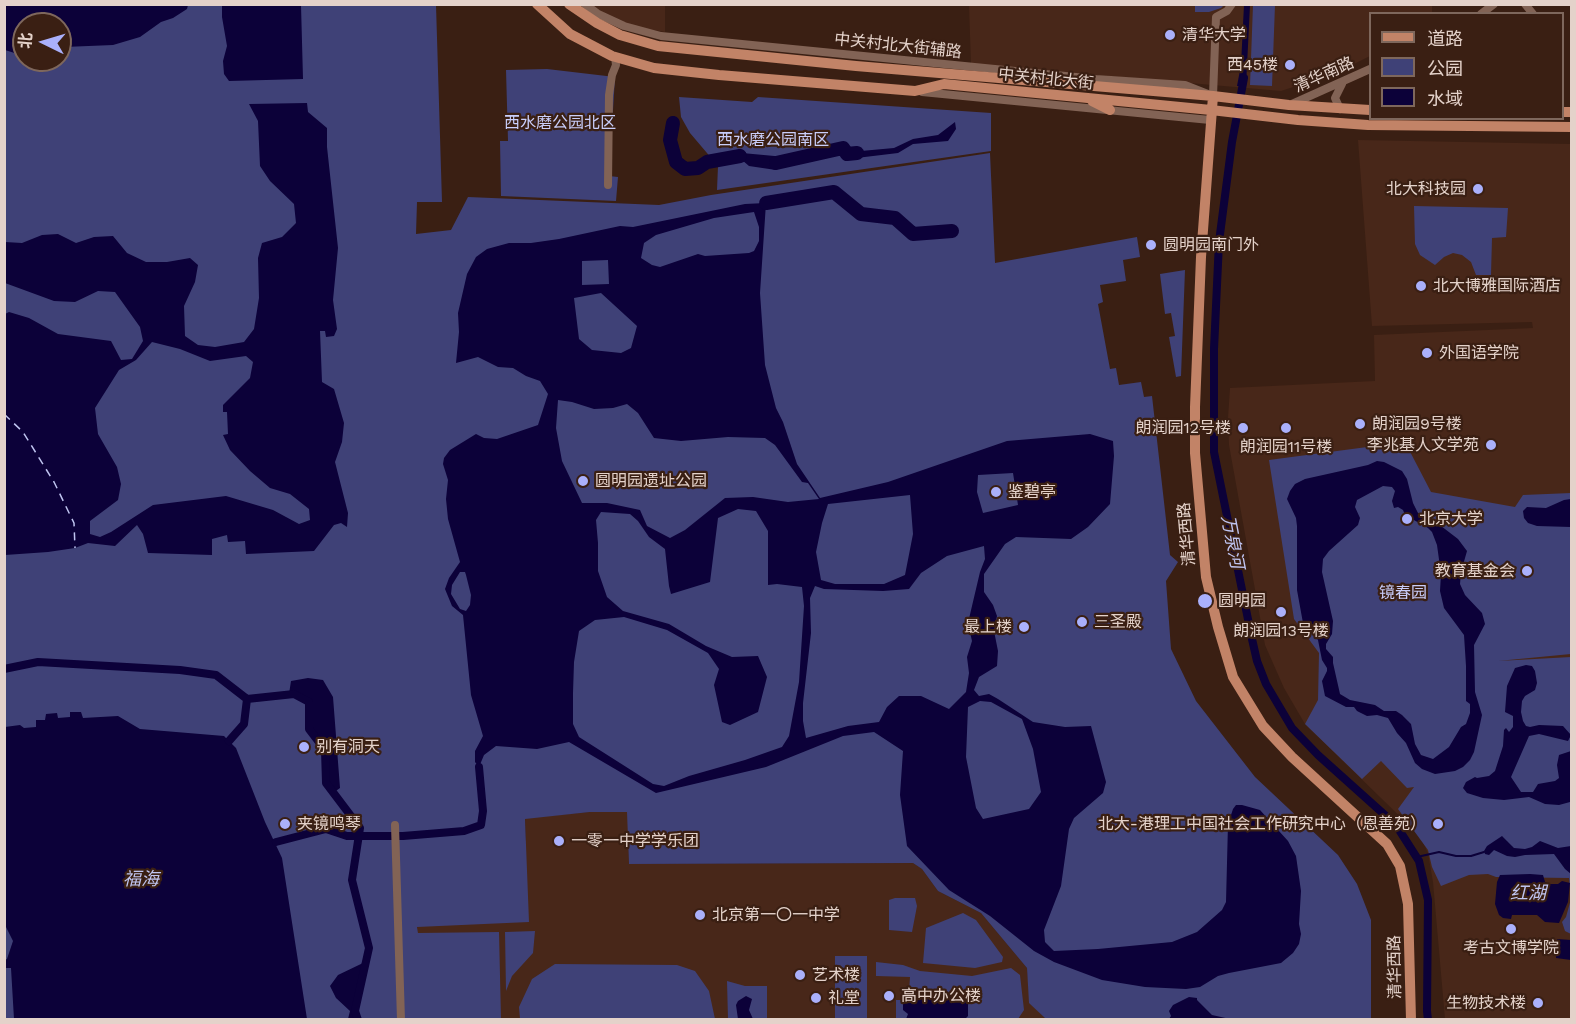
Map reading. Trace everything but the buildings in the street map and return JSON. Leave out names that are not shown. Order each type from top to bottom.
[{"type":"main road","name":"中关村北大街","points":[[537,4],[570,34],[615,57],[654,68],[915,91],[944,84],[1087,98],[1211,115],[1229,112],[1368,125],[1572,127]]},
{"type":"main road","name":"中关村北大街","points":[[569,4],[620,35],[658,46],[856,66],[1213,96],[1289,105],[1369,110]]},
{"type":"main road","name":"清华西路","points":[[1213,96],[1201,257],[1195,407],[1195,453],[1206,577],[1233,677],[1263,726],[1292,757],[1387,844],[1400,866],[1408,904],[1411,1020]]},
{"type":"main road","points":[[1087,98],[1110,110]]},
{"type":"street","name":"中关村北大街辅路","points":[[585,4],[598,14],[624,26],[661,36],[1096,79],[1185,85],[1213,96]]},
{"type":"street","points":[[1213,96],[1216,17],[1227,11],[1232,4]]},
{"type":"street","points":[[608,185],[609,94],[616,65],[615,57]]},
{"type":"street","name":"清华南路","points":[[1289,105],[1369,70]]},
{"type":"street","points":[[1340,109],[1335,98],[1340,85],[1346,81]]},
{"type":"street","points":[[915,91],[1110,110],[1211,115]]},
{"type":"street","points":[[395,825],[401,1020]]},
{"type":"shaded area","points":[[593,5],[665,5],[665,32],[629,26]]},
{"type":"shaded area","name":"清华大学","points":[[969,5],[1432,5],[1432,12],[1369,12],[1369,56],[1336,73],[1281,91],[971,64]]},
{"type":"shaded area","name":"北京大学","points":[[1358,140],[1571,144],[1571,1019],[1445,1019],[1433,882],[1428,853],[1420,836],[1305,724],[1284,688],[1265,645],[1229,445],[1230,388],[1375,381],[1374,335],[1533,328],[1532,322],[1372,326]]},
{"type":"shaded area","name":"北京第一〇一中学","points":[[590,812],[628,812],[629,864],[913,863],[922,869],[938,891],[981,913],[1027,968],[1030,1003],[1046,1019],[420,1019],[417,926],[526,840],[525,818]]},
{"type":"green space","points":[[1195,4],[1224,5],[1209,12],[1195,12]]},
{"type":"green space","name":"圆明园遗址公园","points":[[5,5],[436,5],[442,202],[417,202],[416,234],[451,230],[468,197],[659,205],[711,195],[990,153],[995,263],[1137,237],[1140,257],[1123,260],[1126,281],[1100,285],[1103,302],[1098,304],[1110,369],[1116,368],[1119,385],[1141,382],[1144,397],[1152,396],[1170,555],[1178,562],[1166,581],[1171,649],[1196,701],[1255,777],[1338,855],[1357,884],[1371,920],[1371,1019],[1046,1019],[1029,1003],[1027,968],[981,913],[938,891],[922,869],[913,863],[629,864],[627,812],[590,812],[525,819],[529,922],[417,927],[418,933],[499,932],[501,1019],[5,1020]]},
{"type":"green space","points":[[1253,5],[1275,5],[1272,86],[1250,85]]},
{"type":"green space","name":"西水磨公园北区","points":[[547,69],[615,77],[609,176],[618,177],[616,201],[501,196],[500,141],[508,141],[506,70]]},
{"type":"green space","name":"西水磨公园南区","points":[[679,97],[752,102],[758,97],[991,113],[991,151],[717,190],[718,166],[690,133],[681,117]]},
{"type":"green space","points":[[1414,206],[1508,208],[1506,237],[1492,238],[1491,275],[1476,275],[1471,262],[1462,255],[1453,253],[1435,265],[1420,255],[1415,244]]},
{"type":"green space","points":[[1185,270],[1181,376],[1176,377],[1169,337],[1175,336],[1171,313],[1165,314],[1160,274]]},
{"type":"green space","name":"镜春园","points":[[1405,442],[1431,492],[1515,507],[1523,495],[1571,493],[1571,654],[1498,661],[1571,657],[1571,899],[1569,878],[1469,875],[1441,886],[1432,867],[1428,850],[1398,809],[1414,787],[1407,788],[1381,761],[1362,779],[1305,724],[1318,700],[1319,653],[1294,619],[1269,460]]},
{"type":"green space","points":[[915,898],[917,906],[912,932],[889,930],[889,900]]},
{"type":"green space","points":[[1571,899],[1571,934],[1565,931],[1562,922],[1566,917]]},
{"type":"green space","points":[[963,913],[976,920],[1003,957],[1002,962],[975,968],[923,963],[926,928]]},
{"type":"green space","points":[[535,931],[533,953],[512,976],[506,991],[505,932]]},
{"type":"green space","points":[[835,956],[867,956],[867,1019],[835,1019]]},
{"type":"green space","points":[[876,962],[903,965],[920,971],[972,976],[1011,968],[1020,975],[1024,1010],[1018,1019],[896,1019],[896,1000],[902,1000],[903,991],[909,991],[910,977],[876,976]]},
{"type":"green space","points":[[555,964],[677,965],[695,971],[709,991],[715,1019],[520,1019],[519,1007],[532,979]]},
{"type":"green space","points":[[727,981],[745,986],[767,986],[767,1019],[728,1019]]},
{"type":"water","points":[[5,4],[188,5],[187,9],[161,22],[140,37],[113,45],[72,47],[72,12],[12,12],[12,52],[5,50]]},
{"type":"water","points":[[222,5],[301,5],[303,79],[229,81],[224,74],[223,61],[227,46]]},
{"type":"water","points":[[1244,5],[1250,5],[1246,86],[1237,86],[1241,65]]},
{"type":"water","points":[[307,103],[308,112],[327,128],[338,248],[333,300],[337,329],[334,336],[326,337],[325,331],[320,331],[322,382],[334,389],[344,423],[342,442],[335,462],[348,513],[347,527],[341,523],[334,525],[314,551],[246,554],[245,541],[228,542],[227,535],[212,539],[212,555],[148,553],[143,534],[137,525],[115,546],[88,543],[75,548],[48,552],[5,555],[5,314],[9,312],[29,318],[58,334],[111,341],[121,360],[132,359],[143,341],[140,327],[115,292],[98,291],[75,302],[54,301],[5,283],[5,242],[22,243],[42,235],[58,234],[76,243],[94,237],[113,236],[127,253],[146,262],[167,262],[190,258],[198,265],[195,282],[184,306],[185,336],[198,345],[215,347],[244,342],[254,329],[259,298],[258,258],[262,243],[282,237],[296,223],[294,204],[270,181],[260,166],[258,121],[249,104]],"holes":[[[152,342],[180,349],[210,361],[246,356],[253,362],[250,378],[223,405],[223,412],[227,412],[228,434],[223,435],[230,450],[250,471],[270,488],[290,494],[309,509],[310,520],[299,524],[273,510],[226,496],[153,505],[111,532],[100,537],[90,534],[90,521],[118,500],[121,484],[117,467],[98,434],[95,408],[119,370],[136,360]]]},
{"type":"water","points":[[955,122],[956,129],[948,141],[913,144],[898,153],[848,159],[839,153],[816,155],[798,165],[785,165],[776,170],[749,166],[742,160],[725,160],[723,157],[742,153],[796,158],[804,153],[845,148],[850,152],[894,148],[913,139],[938,135]]},
{"type":"water","points":[[766,203],[760,293],[765,365],[776,408],[797,464],[820,498],[888,482],[1007,441],[1090,434],[1113,441],[1110,504],[1088,527],[1071,539],[1016,537],[1005,544],[984,574],[984,592],[997,616],[994,631],[998,651],[997,666],[979,677],[974,690],[979,696],[989,694],[1033,722],[1065,727],[1091,726],[1106,782],[1103,793],[1074,818],[1069,829],[1061,886],[1044,930],[1045,942],[1054,951],[1098,949],[1172,942],[1197,932],[1222,910],[1226,902],[1228,824],[1233,809],[1236,805],[1242,805],[1260,810],[1288,841],[1296,856],[1301,891],[1299,924],[1301,934],[1299,944],[1293,953],[1281,963],[1218,976],[1200,987],[1186,989],[1145,987],[1102,980],[1054,962],[1034,951],[990,916],[949,890],[907,846],[900,795],[903,751],[874,732],[843,736],[766,767],[656,793],[569,742],[537,749],[496,746],[484,755],[479,767],[475,762],[475,751],[483,736],[471,695],[463,615],[452,606],[445,589],[449,578],[460,562],[448,519],[446,499],[448,480],[443,464],[444,458],[450,450],[476,434],[484,438],[497,439],[538,425],[548,394],[540,381],[513,368],[498,367],[478,357],[456,363],[458,313],[467,274],[476,257],[487,249],[509,243],[531,243],[620,226],[633,227],[745,204]],"holes":[[[754,212],[759,227],[759,241],[754,251],[705,256],[698,254],[660,267],[641,258],[644,243],[656,235],[714,218]],[[608,260],[609,284],[582,285],[582,261]],[[601,293],[637,326],[631,348],[621,353],[592,350],[579,339],[574,298]],[[558,400],[594,409],[613,408],[627,404],[638,413],[654,438],[681,441],[728,437],[765,438],[775,445],[802,482],[808,483],[819,499],[788,502],[753,497],[725,498],[685,530],[670,538],[647,526],[640,510],[607,503],[582,503],[562,461],[556,428]],[[1013,473],[1018,505],[983,513],[977,492],[978,475]],[[910,495],[913,534],[905,575],[884,584],[835,584],[821,580],[816,552],[828,504]],[[738,509],[756,511],[768,531],[768,585],[802,587],[804,606],[799,682],[789,736],[782,747],[664,786],[653,784],[579,737],[573,724],[574,662],[579,631],[595,620],[624,617],[667,630],[708,653],[719,669],[714,685],[722,722],[730,725],[758,712],[767,677],[758,656],[732,657],[706,646],[669,624],[623,611],[607,597],[598,571],[596,520],[601,512],[630,514],[649,537],[665,549],[671,594],[710,582],[718,518]],[[984,546],[985,559],[968,623],[972,641],[967,657],[969,673],[966,692],[949,709],[921,696],[899,696],[887,707],[879,722],[848,726],[806,738],[803,703],[811,633],[810,598],[815,586],[824,589],[883,591],[909,589],[921,573],[947,556]],[[460,572],[465,572],[471,595],[470,605],[466,611],[460,609],[451,594],[452,585]],[[980,701],[991,702],[1022,719],[1033,749],[1041,792],[1029,809],[983,819],[976,808],[966,757],[968,707]]]},
{"type":"water","points":[[1377,461],[1384,462],[1402,471],[1407,479],[1418,513],[1458,539],[1467,551],[1460,584],[1465,595],[1482,613],[1485,624],[1474,645],[1475,692],[1482,715],[1474,752],[1463,767],[1455,771],[1435,774],[1422,769],[1415,763],[1406,743],[1388,718],[1377,715],[1367,716],[1354,707],[1346,707],[1325,696],[1322,681],[1327,668],[1322,660],[1318,640],[1303,623],[1297,590],[1296,518],[1287,499],[1290,491],[1295,484],[1305,479]],"holes":[[[1383,486],[1392,487],[1395,491],[1392,501],[1394,508],[1398,507],[1403,510],[1405,515],[1432,532],[1437,545],[1441,574],[1440,591],[1444,608],[1464,635],[1466,701],[1470,704],[1470,713],[1466,724],[1461,727],[1449,747],[1433,759],[1421,755],[1415,744],[1411,724],[1402,715],[1396,711],[1384,711],[1375,705],[1350,700],[1340,694],[1333,657],[1326,649],[1326,644],[1332,634],[1333,621],[1322,572],[1323,559],[1358,525],[1360,518],[1355,507],[1357,500]]]},
{"type":"water","points":[[1571,499],[1571,527],[1537,526],[1528,523],[1524,518],[1523,511],[1527,507],[1546,508]]},
{"type":"water","points":[[1532,666],[1537,683],[1535,690],[1525,696],[1522,701],[1521,712],[1526,726],[1563,726],[1571,735],[1568,741],[1539,734],[1529,736],[1511,777],[1521,792],[1533,792],[1538,784],[1559,778],[1557,765],[1559,755],[1571,751],[1570,802],[1559,805],[1545,804],[1529,797],[1504,800],[1483,798],[1467,793],[1463,788],[1466,782],[1475,777],[1489,776],[1495,771],[1503,746],[1504,730],[1506,728],[1509,732],[1513,727],[1513,716],[1505,712],[1507,686],[1515,668]]},
{"type":"water","points":[[308,678],[323,680],[333,697],[340,788],[333,793],[326,783],[325,750],[309,729],[309,702],[294,694],[289,694],[291,681]]},
{"type":"water","name":"福海","points":[[70,712],[81,712],[83,718],[118,716],[140,729],[224,736],[236,748],[282,858],[307,1019],[14,1019],[11,968],[4,968],[13,941],[4,923],[5,727],[20,725],[24,728],[36,727],[36,720],[45,720],[46,714],[57,713],[58,718],[70,717]]},
{"type":"water","points":[[1502,836],[1514,848],[1525,849],[1540,841],[1558,848],[1571,846],[1571,874],[1554,854],[1515,857],[1494,850],[1489,855],[1485,854],[1487,846]]},
{"type":"water","name":"红湖","points":[[1500,875],[1543,875],[1545,882],[1550,884],[1558,884],[1562,881],[1570,883],[1568,902],[1559,923],[1545,922],[1537,915],[1512,915],[1511,919],[1499,915],[1495,904]]},
{"type":"water","points":[[1557,939],[1571,940],[1571,960],[1556,958]]},
{"type":"water","points":[[363,963],[366,964],[355,1011],[358,1019],[348,1019],[350,1011],[336,998],[330,986],[338,975]]},
{"type":"water","points":[[914,990],[968,996],[968,1016],[965,1019],[906,1019],[908,1014],[903,1010],[903,1003]]},
{"type":"water","points":[[746,996],[752,999],[749,1010],[753,1019],[738,1019],[736,1005]]},
{"type":"water","points":[[1189,997],[1197,998],[1212,1015],[1230,1019],[1169,1019],[1171,1016],[1169,1011],[1173,1005]]},
{"type":"waterway","name":"万泉河","points":[[1244,78],[1232,142],[1219,242],[1214,349],[1214,452],[1252,639],[1266,684],[1292,728],[1318,755],[1396,825],[1419,861],[1428,900],[1428,1020]]},
{"type":"waterway","points":[[673,123],[670,140],[676,162],[685,169],[698,168],[707,162],[740,156]]},
{"type":"waterway","points":[[776,163],[843,148],[847,154],[857,153]]},
{"type":"waterway","points":[[766,203],[834,192],[861,214],[895,218],[913,234],[952,231]]},
{"type":"waterway","points":[[4,669],[38,662],[180,670],[216,675],[247,699],[294,694],[309,702],[309,729],[325,750],[326,783],[360,828],[352,880],[369,948],[355,1011],[358,1020]]},
{"type":"waterway","points":[[229,741],[244,724],[247,699]]},
{"type":"waterway","points":[[276,842],[326,829],[347,836],[403,836],[464,831],[481,825],[483,811],[479,767]]},
{"type":"waterway","points":[[1417,857],[1439,852],[1456,856],[1471,856],[1484,852]]},
{"type":"ferry route","points":[[4,414],[23,432],[54,482],[74,523],[75,548]]},
{"type":"place","name":"清华大学","points":[[1170,35]]},
{"type":"place","name":"西45楼","points":[[1290,65]]},
{"type":"place","name":"北大科技园","points":[[1478,189]]},
{"type":"place","name":"圆明园南门外","points":[[1151,245]]},
{"type":"place","name":"北大博雅国际酒店","points":[[1421,286]]},
{"type":"place","name":"外国语学院","points":[[1427,353]]},
{"type":"place","name":"朗润园9号楼","points":[[1360,424]]},
{"type":"place","name":"朗润园12号楼","points":[[1243,428]]},
{"type":"place","name":"朗润园11号楼","points":[[1286,428]]},
{"type":"place","name":"李兆基人文学苑","points":[[1491,445]]},
{"type":"place","name":"圆明园遗址公园","points":[[583,481]]},
{"type":"place","name":"鉴碧亭","points":[[996,492]]},
{"type":"place","name":"北京大学","points":[[1407,519]]},
{"type":"place","name":"教育基金会","points":[[1527,571]]},
{"type":"place","name":"圆明园","points":[[1205,601]]},
{"type":"place","name":"朗润园13号楼","points":[[1281,612]]},
{"type":"place","name":"三圣殿","points":[[1082,622]]},
{"type":"place","name":"最上楼","points":[[1024,627]]},
{"type":"place","name":"别有洞天","points":[[304,747]]},
{"type":"place","name":"夹镜鸣琴","points":[[285,824]]},
{"type":"place","name":"北大-港理工中国社会工作研究中心（恩善苑）","points":[[1438,824]]},
{"type":"place","name":"一零一中学学乐团","points":[[559,841]]},
{"type":"place","name":"北京第一〇一中学","points":[[700,915]]},
{"type":"place","name":"考古文博学院","points":[[1511,929]]},
{"type":"place","name":"艺术楼","points":[[800,975]]},
{"type":"place","name":"高中办公楼","points":[[889,996]]},
{"type":"place","name":"礼堂","points":[[816,998]]},
{"type":"place","name":"生物技术楼","points":[[1538,1003]]}]
